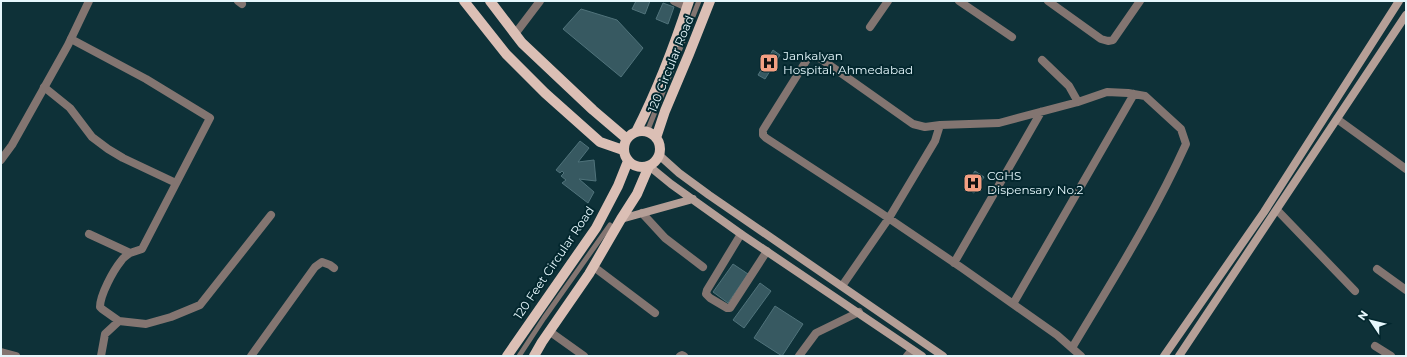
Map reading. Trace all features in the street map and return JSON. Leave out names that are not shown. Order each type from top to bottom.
[{"type":"main road","points":[[464,1],[506,54],[546,93],[600,142],[623,150]]},
{"type":"main road","points":[[490,1],[522,43],[593,110],[627,139]]},
{"type":"main road","name":"120 Circular Road","points":[[656,138],[665,111],[710,1]]},
{"type":"main road","points":[[1164,356],[1254,227],[1399,1]]},
{"type":"main road","points":[[1402,1],[1406,4]]},
{"type":"main road","name":"120 Circular Road","points":[[636,132],[650,105],[670,56],[688,4]]},
{"type":"main road","points":[[1179,356],[1406,15]]},
{"type":"main road","points":[[534,356],[594,267],[621,219],[638,194],[650,166],[659,155],[660,149],[656,138],[647,132],[636,132],[627,139],[623,150],[628,161],[638,167],[650,166],[741,234],[859,312],[910,353],[922,356]]},
{"type":"main road","points":[[659,155],[685,178],[943,356]]},
{"type":"main road","name":"120 Feet Circular Road","points":[[507,356],[596,228],[618,186],[628,161]]},
{"type":"main road","points":[[621,219],[693,199]]},
{"type":"main road","points":[[1254,227],[1262,233]]},
{"type":"street","points":[[1,160],[12,145],[71,39],[89,1]]},
{"type":"street","points":[[515,34],[540,1]]},
{"type":"street","points":[[674,1],[688,4]]},
{"type":"street","points":[[870,28],[888,1]]},
{"type":"street","points":[[959,1],[1012,37]]},
{"type":"street","points":[[1048,1],[1101,39],[1108,40],[1112,40],[1140,1]]},
{"type":"street","points":[[71,39],[146,79],[210,118],[142,249],[130,253],[121,260],[106,286],[100,303],[100,307],[102,309],[119,321],[146,324],[172,317],[200,305],[271,215]]},
{"type":"street","points":[[1072,348],[1134,245],[1164,190],[1186,144],[1181,129],[1145,96],[1107,92],[1078,102],[999,123],[925,127],[913,124],[821,59],[815,57],[808,58],[763,130],[763,135],[888,218],[1013,304],[1057,335],[1081,356]]},
{"type":"street","points":[[1042,60],[1069,86],[1078,102]]},
{"type":"street","points":[[44,87],[70,108],[92,137],[123,158],[176,183]]},
{"type":"street","points":[[1013,304],[1134,94]]},
{"type":"street","points":[[954,263],[1041,112]]},
{"type":"street","points":[[1337,119],[1406,169]]},
{"type":"street","points":[[842,286],[888,218],[935,141],[940,125]]},
{"type":"street","points":[[1277,210],[1355,291]]},
{"type":"street","points":[[642,213],[665,238],[703,267]]},
{"type":"street","points":[[89,234],[130,253]]},
{"type":"street","points":[[741,234],[707,290],[706,294],[710,298],[727,308],[730,308],[766,251]]},
{"type":"street","points":[[251,356],[315,267],[322,262],[334,268]]},
{"type":"street","points":[[594,267],[655,312]]},
{"type":"street","points":[[1377,269],[1406,290]]},
{"type":"street","points":[[799,356],[816,333],[859,312]]},
{"type":"street","points":[[101,356],[105,334],[119,321]]},
{"type":"street","points":[[550,331],[584,356]]},
{"type":"street","points":[[1375,346],[1391,356]]},
{"type":"street","points":[[1,352],[16,356]]},
{"type":"street","points":[[680,356],[684,356]]},
{"type":"lane","points":[[647,132],[699,1]]},
{"type":"lane","points":[[519,356],[610,225]]},
{"type":"building","points":[[636,1],[650,1],[645,14],[632,9]]},
{"type":"building","points":[[663,3],[674,7],[668,24],[656,19]]},
{"type":"building","points":[[581,9],[617,20],[643,48],[621,77],[563,29]]},
{"type":"building","points":[[773,50],[780,55],[765,79],[758,75]]},
{"type":"building","points":[[580,141],[589,148],[578,162],[594,160],[596,181],[579,179],[594,192],[588,203],[562,183],[566,180],[561,176],[564,173],[562,171],[560,173],[556,170]]},
{"type":"building","points":[[975,171],[984,177],[974,193],[964,187]]},
{"type":"building","points":[[733,264],[748,274],[728,303],[713,292]]},
{"type":"building","points":[[760,283],[771,291],[744,328],[733,320]]},
{"type":"building","points":[[775,306],[803,324],[782,356],[754,338]]},
{"type":"place","name":"Jankalyan Hospital, Ahmedabad","points":[[769,63]]},
{"type":"place","name":"CGHS Dispensary No.2","points":[[973,183]]}]
